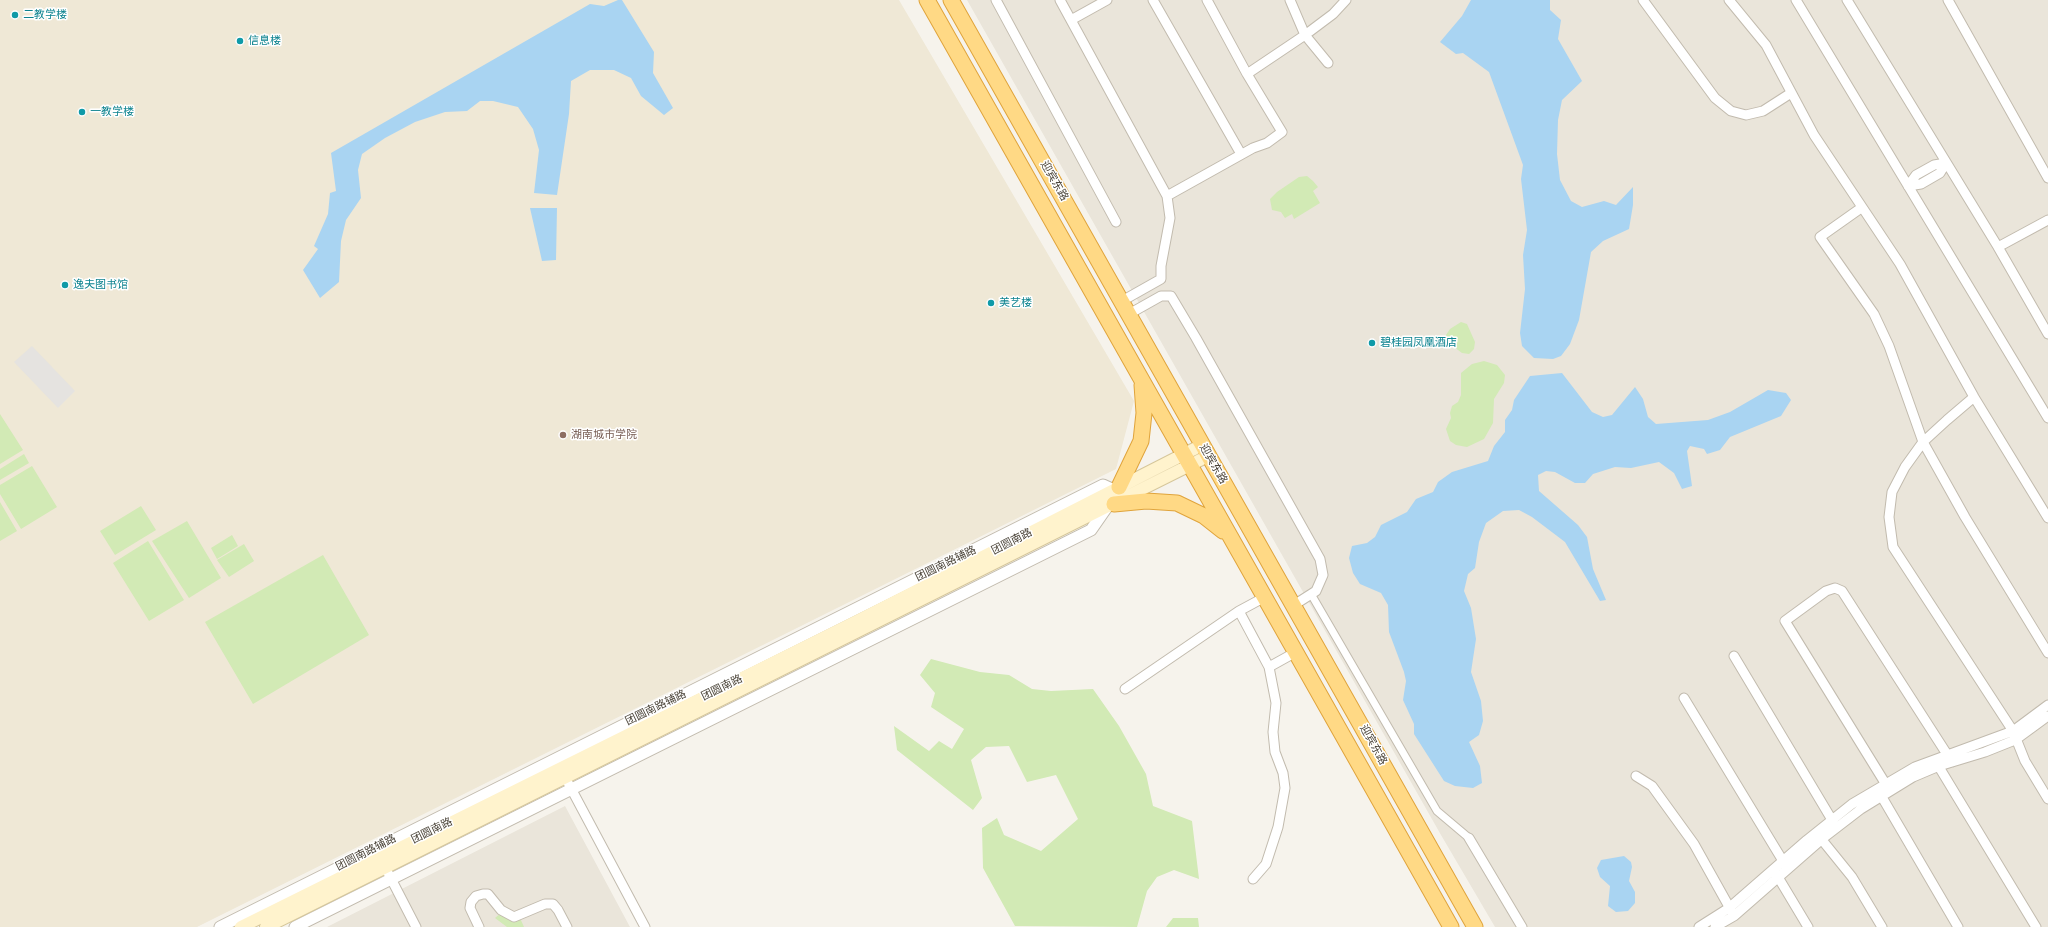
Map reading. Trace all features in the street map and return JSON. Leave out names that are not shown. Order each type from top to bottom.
[{"type":"highway","name":"迎宾东路","points":[[926,0],[1451,927]]},
{"type":"highway","name":"迎宾东路","points":[[951,0],[1126,307],[1205,450],[1475,927]]},
{"type":"highway","points":[[1141,380],[1144,413],[1141,441],[1114,497],[1177,503],[1204,516],[1230,536]]},
{"type":"main road","name":"团圆南路","points":[[266,927],[385,867],[568,784],[1205,450]]},
{"type":"main road","name":"团圆南路","points":[[241,927],[864,618],[1187,460]]},
{"type":"street","points":[[996,0],[1116,222]]},
{"type":"street","points":[[1060,0],[1168,196],[1170,218],[1161,266],[1161,279],[1126,307]]},
{"type":"street","points":[[1071,20],[1107,0]]},
{"type":"street","points":[[1153,0],[1241,154]]},
{"type":"street","points":[[1168,196],[1241,154],[1266,143],[1282,132],[1247,74],[1207,0]]},
{"type":"street","points":[[1290,0],[1305,35],[1328,62]]},
{"type":"street","points":[[1247,74],[1305,35],[1333,14],[1346,0]]},
{"type":"street","points":[[1643,0],[1715,98],[1731,111],[1746,115],[1763,111],[1792,93]]},
{"type":"street","points":[[1729,0],[1766,45],[1814,135],[1861,208],[1900,264],[1974,397],[2048,518]]},
{"type":"street","points":[[1796,0],[2048,418]]},
{"type":"street","points":[[1847,0],[1998,247],[2048,334]]},
{"type":"street","points":[[1948,0],[2048,178]]},
{"type":"street","points":[[1908,186],[1921,184],[1940,173],[1946,163]]},
{"type":"street","points":[[1861,208],[1820,237],[1874,314],[1889,346],[1924,442],[1965,517],[2048,653]]},
{"type":"street","points":[[1998,247],[2048,220]]},
{"type":"street","points":[[1126,307],[1161,296],[1171,296],[1320,559],[1324,575],[1316,591],[1294,605]]},
{"type":"street","points":[[1974,397],[1924,442],[1905,467],[1892,492],[1889,517],[1893,547],[2014,735],[2025,761],[2048,800]]},
{"type":"street","name":"团圆南路辅路","points":[[220,927],[1103,485],[1114,497]]},
{"type":"street","points":[[1888,787],[1785,621],[1826,591],[1835,588],[1842,591],[1949,759]]},
{"type":"street","points":[[1311,594],[1436,811],[1469,838],[1522,927]]},
{"type":"street","points":[[1125,689],[1239,611],[1265,597]]},
{"type":"street","points":[[1239,611],[1269,667],[1276,704],[1273,732],[1275,752],[1283,773],[1285,788],[1278,827],[1266,864],[1253,879]]},
{"type":"street","points":[[1269,667],[1296,652]]},
{"type":"street","points":[[1734,656],[1834,824]]},
{"type":"street","points":[[1684,698],[1785,865]]},
{"type":"street","points":[[2014,735],[2048,704]]},
{"type":"street","points":[[1699,927],[1717,924],[1834,824],[1861,809],[1879,792],[1915,767],[1937,763],[2014,735],[2048,716]]},
{"type":"street","points":[[1937,763],[2036,927]]},
{"type":"street","points":[[1636,776],[1652,786],[1694,844],[1732,912]]},
{"type":"street","points":[[295,927],[391,879],[568,784],[645,927]]},
{"type":"street","points":[[1879,792],[1958,927]]},
{"type":"street","points":[[1819,836],[1852,877],[1882,927]]},
{"type":"street","points":[[385,867],[416,927]]},
{"type":"street","points":[[1776,873],[1808,927]]},
{"type":"street","points":[[479,927],[470,908],[471,902],[476,896],[483,894],[488,894],[494,899],[501,910],[514,917],[545,904],[553,904],[567,927]]},
{"type":"shaded area","name":"湖南城市学院","points":[[0,0],[899,0],[1134,401],[1116,469],[197,927],[0,927]]},
{"type":"shaded area","points":[[967,0],[2048,0],[2048,927],[1495,927],[1441,835]]},
{"type":"shaded area","points":[[32,346],[75,391],[58,408],[14,362]]},
{"type":"shaded area","points":[[565,806],[630,927],[327,927]]},
{"type":"green space","points":[[1307,176],[1318,187],[1313,191],[1320,203],[1294,219],[1292,214],[1285,218],[1281,212],[1272,210],[1270,199],[1277,192],[1299,177]]},
{"type":"green space","points":[[1461,322],[1467,324],[1475,342],[1474,349],[1469,354],[1462,353],[1446,341],[1446,335],[1450,329]]},
{"type":"green space","points":[[1484,361],[1497,365],[1505,375],[1504,383],[1494,399],[1493,423],[1484,439],[1467,447],[1456,445],[1450,441],[1446,429],[1451,418],[1450,413],[1452,406],[1458,402],[1461,395],[1461,373],[1472,364]]},
{"type":"green space","points":[[0,414],[23,450],[0,464]]},
{"type":"green space","points":[[24,454],[29,463],[0,480],[0,469]]},
{"type":"green space","points":[[32,466],[57,507],[21,529],[0,494],[0,485]]},
{"type":"green space","points":[[0,502],[17,531],[0,541]]},
{"type":"green space","points":[[141,506],[156,530],[115,555],[100,531]]},
{"type":"green space","points":[[187,521],[221,578],[189,598],[152,541]]},
{"type":"green space","points":[[232,535],[238,546],[217,559],[211,548]]},
{"type":"green space","points":[[148,541],[184,600],[149,621],[113,563]]},
{"type":"green space","points":[[244,544],[254,561],[229,577],[217,560]]},
{"type":"green space","points":[[323,555],[369,635],[253,704],[205,622]]},
{"type":"green space","points":[[931,659],[980,672],[1009,675],[1032,689],[1051,691],[1093,689],[1119,726],[1146,774],[1153,806],[1192,821],[1199,879],[1174,870],[1157,877],[1147,891],[1137,927],[1015,926],[983,868],[982,828],[997,818],[1004,835],[1041,851],[1078,819],[1056,775],[1027,782],[1009,746],[986,747],[971,760],[982,798],[973,810],[897,750],[894,726],[929,751],[939,741],[952,749],[964,729],[931,707],[935,693],[920,675]]},
{"type":"green space","points":[[501,913],[507,919],[520,918],[524,927],[507,927],[495,918]]},
{"type":"green space","points":[[1173,918],[1198,918],[1199,927],[1166,927]]},
{"type":"water","points":[[618,0],[622,0],[654,52],[653,73],[673,108],[664,115],[641,96],[631,78],[614,70],[590,70],[571,81],[569,114],[557,195],[534,193],[539,150],[533,129],[518,107],[493,101],[480,101],[467,111],[445,112],[415,122],[385,138],[362,154],[358,170],[361,198],[346,220],[341,241],[339,282],[320,298],[303,270],[318,249],[314,246],[328,214],[330,193],[336,191],[331,153],[590,4],[604,6]]},
{"type":"water","points":[[1471,0],[1550,0],[1550,10],[1561,20],[1558,39],[1582,81],[1562,100],[1558,120],[1557,154],[1560,180],[1571,201],[1582,207],[1604,201],[1616,205],[1633,187],[1633,205],[1629,229],[1603,241],[1591,252],[1579,320],[1570,344],[1561,356],[1553,359],[1534,358],[1522,346],[1520,333],[1525,289],[1523,255],[1527,230],[1521,179],[1523,165],[1489,72],[1463,53],[1456,54],[1440,42],[1462,16]]},
{"type":"water","points":[[530,208],[557,208],[556,260],[542,261]]},
{"type":"water","points":[[1562,373],[1592,412],[1603,417],[1612,415],[1635,387],[1643,399],[1648,417],[1656,424],[1708,420],[1730,412],[1768,390],[1786,393],[1791,400],[1781,416],[1730,437],[1720,450],[1707,454],[1704,449],[1690,446],[1687,451],[1692,486],[1682,489],[1674,473],[1659,462],[1631,468],[1615,467],[1593,474],[1585,483],[1575,483],[1555,472],[1546,471],[1538,475],[1539,491],[1578,525],[1587,537],[1593,569],[1606,600],[1600,601],[1565,542],[1532,517],[1519,510],[1503,511],[1486,523],[1479,542],[1475,568],[1468,574],[1464,591],[1471,608],[1476,639],[1471,672],[1481,701],[1483,721],[1479,735],[1469,742],[1480,766],[1482,783],[1473,788],[1455,786],[1444,781],[1414,734],[1414,724],[1403,700],[1406,681],[1404,672],[1389,632],[1388,605],[1381,593],[1360,584],[1353,573],[1349,558],[1352,546],[1367,543],[1375,537],[1381,525],[1407,512],[1416,499],[1433,492],[1438,482],[1452,472],[1488,461],[1494,446],[1505,432],[1505,420],[1512,410],[1514,400],[1530,376]]},
{"type":"water","points":[[1624,856],[1631,862],[1632,867],[1629,881],[1635,892],[1635,903],[1628,911],[1616,912],[1608,906],[1610,886],[1600,877],[1597,868],[1601,860]]},
{"type":"place","name":"二教学楼","points":[[15,15]]},
{"type":"place","name":"信息楼","points":[[240,41]]},
{"type":"place","name":"一教学楼","points":[[82,112]]},
{"type":"place","name":"逸夫图书馆","points":[[65,285]]},
{"type":"place","name":"美艺楼","points":[[991,303]]},
{"type":"place","name":"碧桂园凤凰酒店","points":[[1372,343]]},
{"type":"place","name":"湖南城市学院","points":[[563,435]]}]
